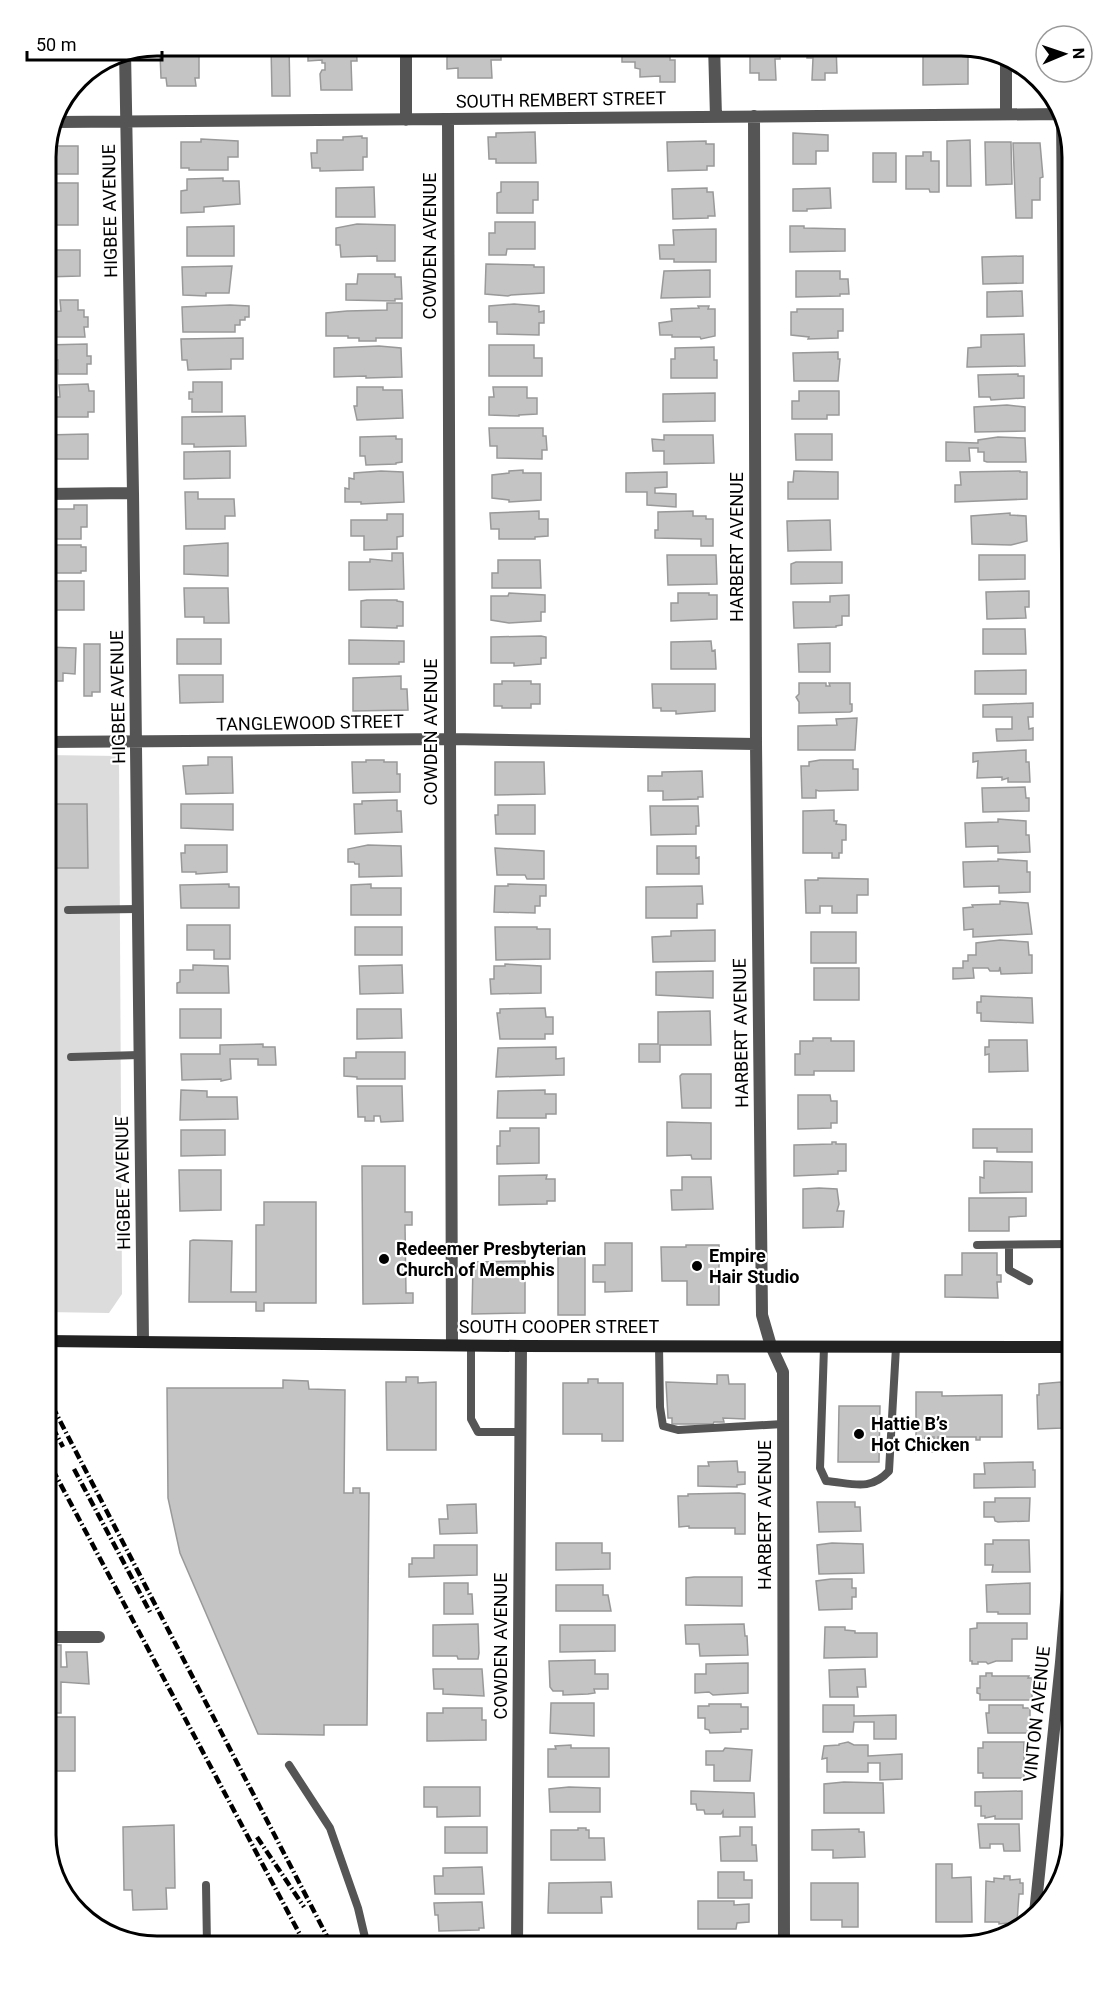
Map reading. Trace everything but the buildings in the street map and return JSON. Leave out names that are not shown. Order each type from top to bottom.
[{"type":"main road","name":"SOUTH COOPER STREET","points":[[56,1341],[521,1346],[1062,1347]]},
{"type":"street","points":[[406,56],[406,120]]},
{"type":"street","points":[[714,56],[716,117]]},
{"type":"street","name":"HIGBEE AVENUE","points":[[125,61],[133,493],[143,1342]]},
{"type":"street","points":[[1006,66],[1006,114]]},
{"type":"street","name":"SOUTH REMBERT STREET","points":[[62,122],[1053,114]]},
{"type":"street","name":"HARBERT AVENUE","points":[[754,116],[756,744],[762,1315],[771,1346],[783,1372],[784,1936]]},
{"type":"street","name":"COWDEN AVENUE","points":[[448,119],[453,1345]]},
{"type":"street","points":[[56,494],[133,493]]},
{"type":"street","name":"TANGLEWOOD STREET","points":[[56,742],[449,740],[756,744]]},
{"type":"street","name":"COWDEN AVENUE","points":[[517,1935],[521,1346]]},
{"type":"street","points":[[56,1637],[99,1637]]},
{"type":"street","name":"VINTON AVENUE","points":[[1036,1903],[1062,1701]]},
{"type":"lane","points":[[68,910],[138,909]]},
{"type":"lane","points":[[71,1057],[139,1055]]},
{"type":"lane","points":[[976,1245],[1062,1244]]},
{"type":"lane","points":[[1009,1245],[1009,1270],[1029,1281]]},
{"type":"lane","points":[[471,1345],[471,1419],[478,1432],[520,1432]]},
{"type":"lane","points":[[659,1346],[660,1407],[663,1426],[678,1430],[783,1424]]},
{"type":"lane","points":[[824,1347],[820,1468],[826,1481],[869,1485],[880,1480],[889,1471],[896,1347]]},
{"type":"lane","points":[[289,1765],[330,1828],[365,1935]]},
{"type":"lane","points":[[206,1885],[207,1935]]},
{"type":"shaded area","points":[[56,755],[119,756],[122,1294],[109,1313],[56,1312]]},
{"type":"railway","points":[[56,1413],[326,1935]]},
{"type":"railway","points":[[56,1434],[63,1447]]},
{"type":"railway","points":[[74,1469],[150,1612]]},
{"type":"railway","points":[[56,1476],[300,1935]]},
{"type":"railway","points":[[257,1837],[304,1907]]},
{"type":"place","name":"Redeemer Presbyterian Church of Memphis","points":[[384,1259]]},
{"type":"place","name":"Empire Hair Studio","points":[[697,1266]]},
{"type":"place","name":"Hattie B’s Hot Chicken","points":[[859,1434]]}]
